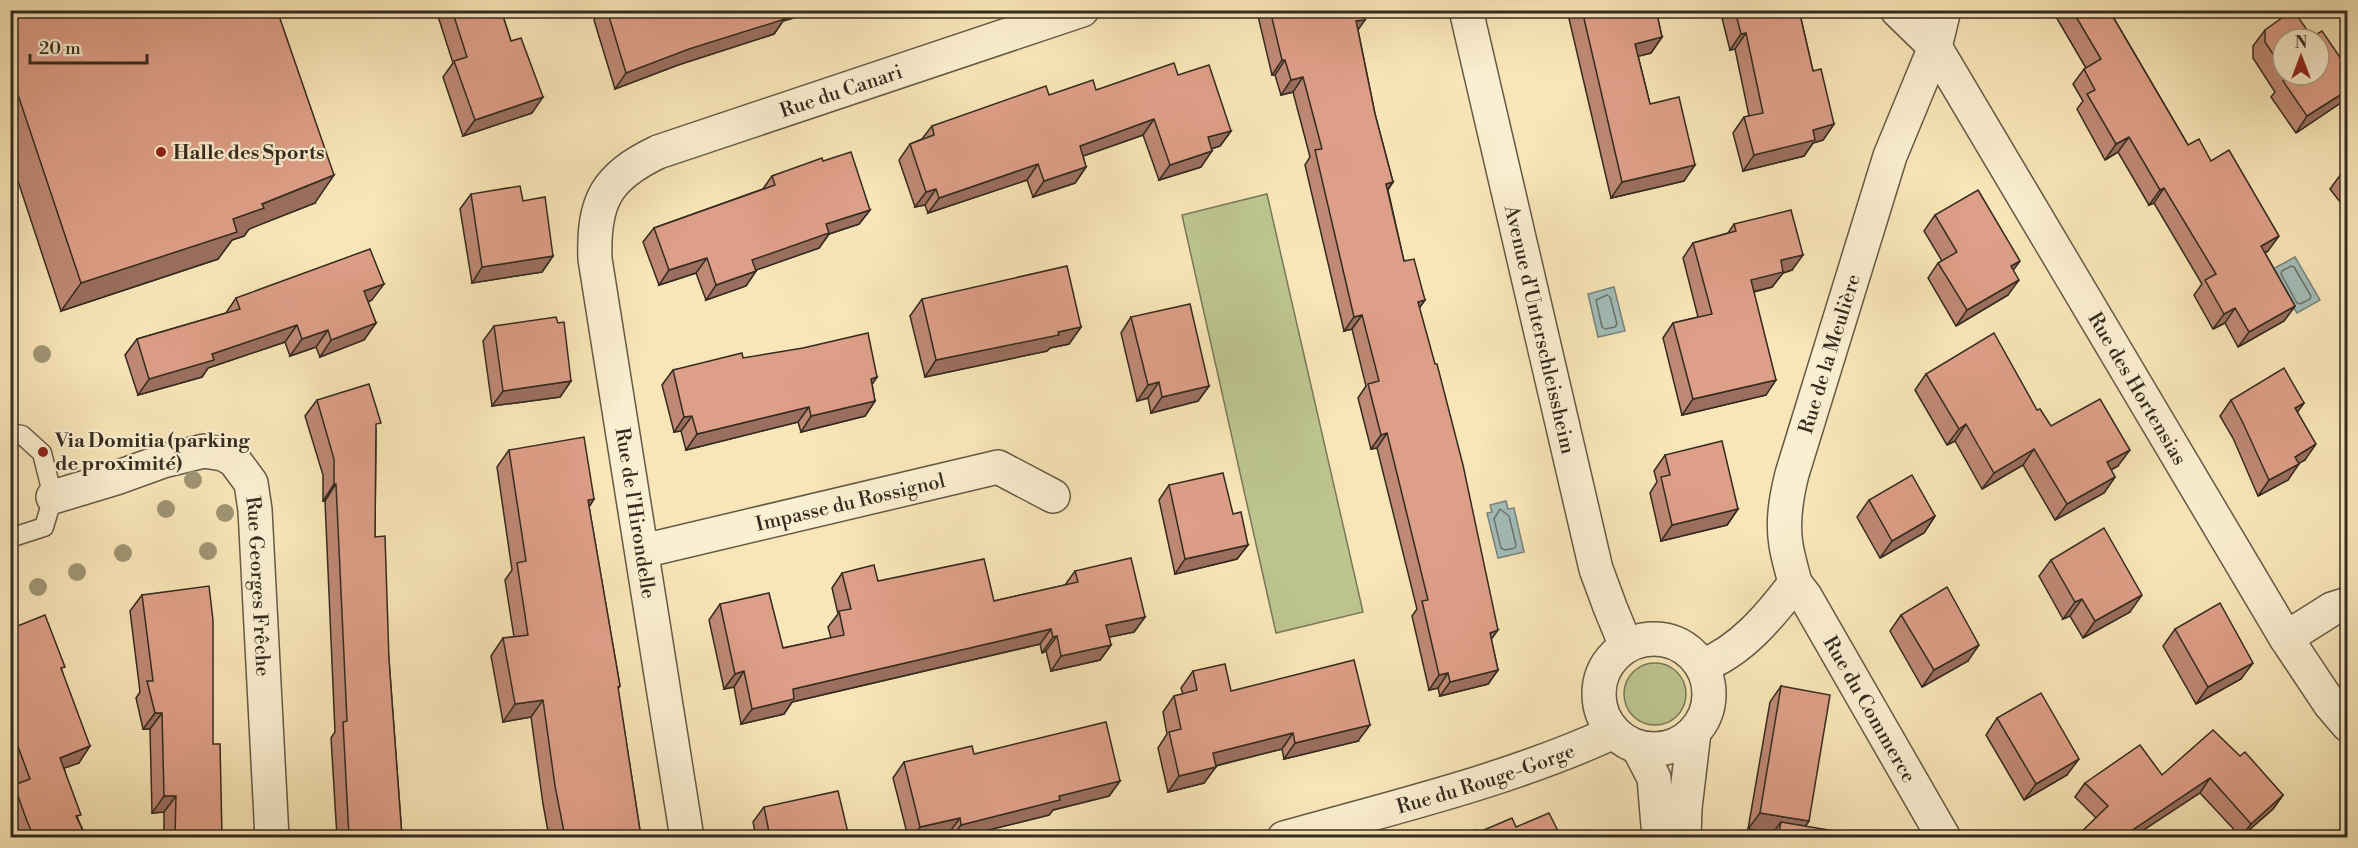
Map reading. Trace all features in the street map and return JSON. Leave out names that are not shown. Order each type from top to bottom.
[{"type":"street","name":"Rue du Canari","points":[[608,190],[620,175],[636,163],[658,152],[1082,10]]},
{"type":"street","name":"Avenue d'Unterschleissheim","points":[[1466,10],[1596,569],[1626,646]]},
{"type":"street","name":"Rue des Hortensias","points":[[1897,10],[1935,47],[2286,638],[2330,704],[2348,725]]},
{"type":"street","name":"Rue de la Meulière","points":[[1795,583],[1786,546],[1785,499],[1890,156],[1935,47],[1944,10]]},
{"type":"street","name":"Rue de l'Hirondelle","points":[[608,190],[594,230],[595,259],[687,837]]},
{"type":"street","name":"Rue Georges Frêche","points":[[53,497],[163,461],[204,451],[223,454],[234,460],[251,483],[255,510],[272,837]]},
{"type":"street","name":"Impasse du Rossignol","points":[[643,551],[998,467],[1053,496]]},
{"type":"street","points":[[1702,666],[1717,660],[1750,634],[1774,611],[1795,583]]},
{"type":"street","name":"Rue du Commerce","points":[[1795,583],[1805,596],[1944,837]]},
{"type":"street","points":[[2286,638],[2332,609],[2348,604]]},
{"type":"street","points":[[1626,740],[1648,749],[1668,747],[1686,739],[1704,718],[1709,701],[1708,683],[1702,666],[1691,653],[1678,644],[1650,638],[1626,646],[1606,666],[1600,679],[1598,698],[1603,717],[1626,740],[1654,778],[1659,837]]},
{"type":"street","points":[[1684,837],[1694,732]]},
{"type":"street","name":"Rue du Rouge-Gorge","points":[[1284,837],[1422,800],[1565,754],[1626,740]]},
{"type":"lane","points":[[10,433],[22,435],[42,453],[53,497],[45,527],[10,538]]},
{"type":"green space","points":[[1267,194],[1363,612],[1276,633],[1182,215]]},
{"type":"green space","points":[[1655,663],[1667,665],[1677,672],[1684,682],[1686,694],[1684,706],[1677,716],[1667,723],[1655,725],[1643,723],[1633,716],[1626,706],[1624,694],[1626,682],[1633,672],[1643,665]]},
{"type":"water","points":[[2295,257],[2320,300],[2297,313],[2271,270]]},
{"type":"water","points":[[1614,287],[1625,331],[1598,337],[1588,294]]},
{"type":"water","points":[[1506,501],[1508,509],[1514,508],[1524,552],[1498,558],[1487,513],[1492,512],[1490,505]]},
{"type":"building","name":"Halle des Sports","points":[[10,10],[277,10],[334,175],[262,204],[264,208],[233,219],[237,232],[81,283],[10,71]]},
{"type":"building","points":[[452,10],[501,10],[511,41],[521,38],[543,97],[475,120],[454,61],[467,57]]},
{"type":"building","points":[[607,10],[782,10],[785,19],[689,49],[626,73]]},
{"type":"building","points":[[1270,10],[1363,10],[1365,20],[1356,21],[1375,114],[1393,182],[1386,184],[1404,261],[1414,259],[1425,300],[1418,302],[1435,364],[1437,364],[1463,465],[1498,630],[1490,633],[1498,670],[1450,682],[1448,673],[1439,675],[1422,601],[1428,600],[1387,433],[1381,435],[1368,384],[1379,381],[1362,315],[1354,317],[1315,150],[1322,149],[1303,77],[1291,80],[1285,60],[1282,60]]},
{"type":"building","points":[[1582,10],[1656,10],[1662,37],[1635,44],[1650,104],[1679,97],[1695,165],[1622,182]]},
{"type":"building","points":[[1735,10],[1799,10],[1813,71],[1821,69],[1834,124],[1813,130],[1815,140],[1754,155],[1744,117],[1763,113],[1746,33],[1741,34]]},
{"type":"building","points":[[2072,10],[2109,10],[2188,145],[2199,139],[2211,161],[2229,150],[2279,236],[2261,246],[2295,306],[2249,332],[2235,308],[2224,314],[2205,280],[2216,274],[2164,188],[2160,190],[2129,137],[2116,144],[2087,94],[2095,90],[2084,69],[2101,59]]},
{"type":"building","points":[[2293,10],[2305,27],[2271,27],[2271,51],[2265,42],[2265,30]]},
{"type":"building","points":[[2331,44],[2348,69],[2348,90],[2307,116],[2287,87],[2331,87]]},
{"type":"building","points":[[1174,63],[1178,75],[1209,65],[1231,131],[1208,137],[1212,151],[1170,165],[1154,119],[1080,146],[1086,167],[1044,181],[1038,164],[939,198],[936,189],[926,192],[910,144],[934,135],[932,126],[1046,86],[1049,95],[1093,80],[1096,90]]},
{"type":"building","points":[[851,152],[870,210],[826,224],[829,233],[752,260],[756,271],[716,285],[707,258],[669,270],[654,228],[775,185],[772,176],[822,158],[823,161]]},
{"type":"building","points":[[2348,169],[2348,183],[2341,174]]},
{"type":"building","points":[[520,186],[523,201],[545,197],[553,256],[482,267],[471,194]]},
{"type":"building","points":[[1978,190],[2020,261],[2011,266],[2019,280],[1967,310],[1938,263],[1957,252],[1935,215]]},
{"type":"building","points":[[1791,210],[1803,255],[1781,260],[1783,272],[1751,280],[1776,380],[1693,399],[1673,323],[1712,314],[1693,243],[1736,231],[1734,224]]},
{"type":"building","points":[[370,249],[384,284],[364,291],[376,323],[331,340],[328,330],[302,339],[297,325],[212,354],[214,360],[149,379],[137,339],[240,309],[236,298]]},
{"type":"building","points":[[1067,266],[1081,327],[1058,332],[1059,335],[936,360],[922,299]]},
{"type":"building","points":[[1190,304],[1209,386],[1162,397],[1159,382],[1148,385],[1131,317]]},
{"type":"building","points":[[556,317],[558,323],[564,322],[571,381],[503,391],[494,326]]},
{"type":"building","points":[[868,333],[877,377],[871,379],[875,401],[811,416],[809,407],[697,434],[692,416],[684,417],[673,370],[742,353],[743,358],[803,348]]},
{"type":"building","points":[[1994,333],[2037,410],[2040,409],[2051,426],[2100,399],[2130,450],[2107,462],[2115,477],[2067,504],[2034,449],[1994,473],[1966,424],[1959,429],[1926,374]]},
{"type":"building","points":[[2284,368],[2304,403],[2295,408],[2316,444],[2295,457],[2299,464],[2269,480],[2231,400]]},
{"type":"building","points":[[369,384],[381,423],[376,424],[375,537],[385,536],[389,660],[402,837],[349,837],[343,722],[347,721],[336,484],[334,484],[334,459],[317,400]]},
{"type":"building","points":[[584,437],[594,499],[588,500],[620,686],[618,687],[641,837],[565,837],[543,700],[515,704],[503,638],[528,635],[517,563],[526,561],[509,450]]},
{"type":"building","points":[[1722,441],[1738,509],[1672,525],[1661,477],[1670,475],[1665,455]]},
{"type":"building","points":[[1223,473],[1233,514],[1241,512],[1248,545],[1185,559],[1169,485]]},
{"type":"building","points":[[1912,475],[1935,516],[1892,541],[1869,500]]},
{"type":"building","points":[[2104,528],[2142,595],[2095,621],[2082,599],[2075,602],[2051,560]]},
{"type":"building","points":[[1131,558],[1145,617],[1106,625],[1111,645],[1061,656],[1057,636],[1053,637],[1051,629],[793,689],[794,699],[752,709],[744,671],[735,674],[720,604],[769,593],[783,648],[844,635],[839,611],[851,609],[842,573],[874,565],[878,581],[984,559],[994,601],[1078,582],[1075,571]]},
{"type":"building","points":[[209,586],[213,620],[213,744],[220,744],[222,837],[175,837],[176,796],[164,796],[162,713],[155,713],[147,681],[153,681],[142,595]]},
{"type":"building","points":[[1947,587],[1979,645],[1934,670],[1901,615]]},
{"type":"building","points":[[2220,603],[2253,663],[2208,687],[2175,629]]},
{"type":"building","points":[[45,615],[65,667],[61,668],[90,746],[60,758],[81,815],[76,816],[86,837],[34,837],[14,785],[30,779],[10,725],[10,718],[16,716],[10,701],[10,629]]},
{"type":"building","points":[[1354,660],[1370,725],[1295,743],[1293,733],[1213,753],[1216,767],[1179,776],[1169,732],[1181,729],[1174,696],[1197,690],[1193,671],[1225,664],[1231,691]]},
{"type":"building","points":[[1781,686],[1830,695],[1809,821],[1760,813]]},
{"type":"building","points":[[2041,693],[2079,759],[2036,784],[1997,718]]},
{"type":"building","points":[[1106,722],[1120,781],[1059,796],[1060,800],[961,825],[960,818],[920,827],[904,762],[972,746],[974,754]]},
{"type":"building","points":[[2213,730],[2240,756],[2245,752],[2283,795],[2251,824],[2210,778],[2122,837],[2076,837],[2108,806],[2085,783],[2140,745],[2162,775]]},
{"type":"building","points":[[838,791],[849,837],[770,837],[764,807]]},
{"type":"building","points":[[1549,813],[1561,837],[1452,837],[1476,830],[1477,833],[1512,818],[1516,827]]},
{"type":"building","points":[[1781,822],[1870,837],[1778,837]]},
{"type":"building","points":[[2348,822],[2348,837],[2331,837]]},
{"type":"place","name":"Halle des Sports","points":[[161,152]]},
{"type":"place","name":"Via Domitia (parking de proximité)","points":[[43,452]]}]
